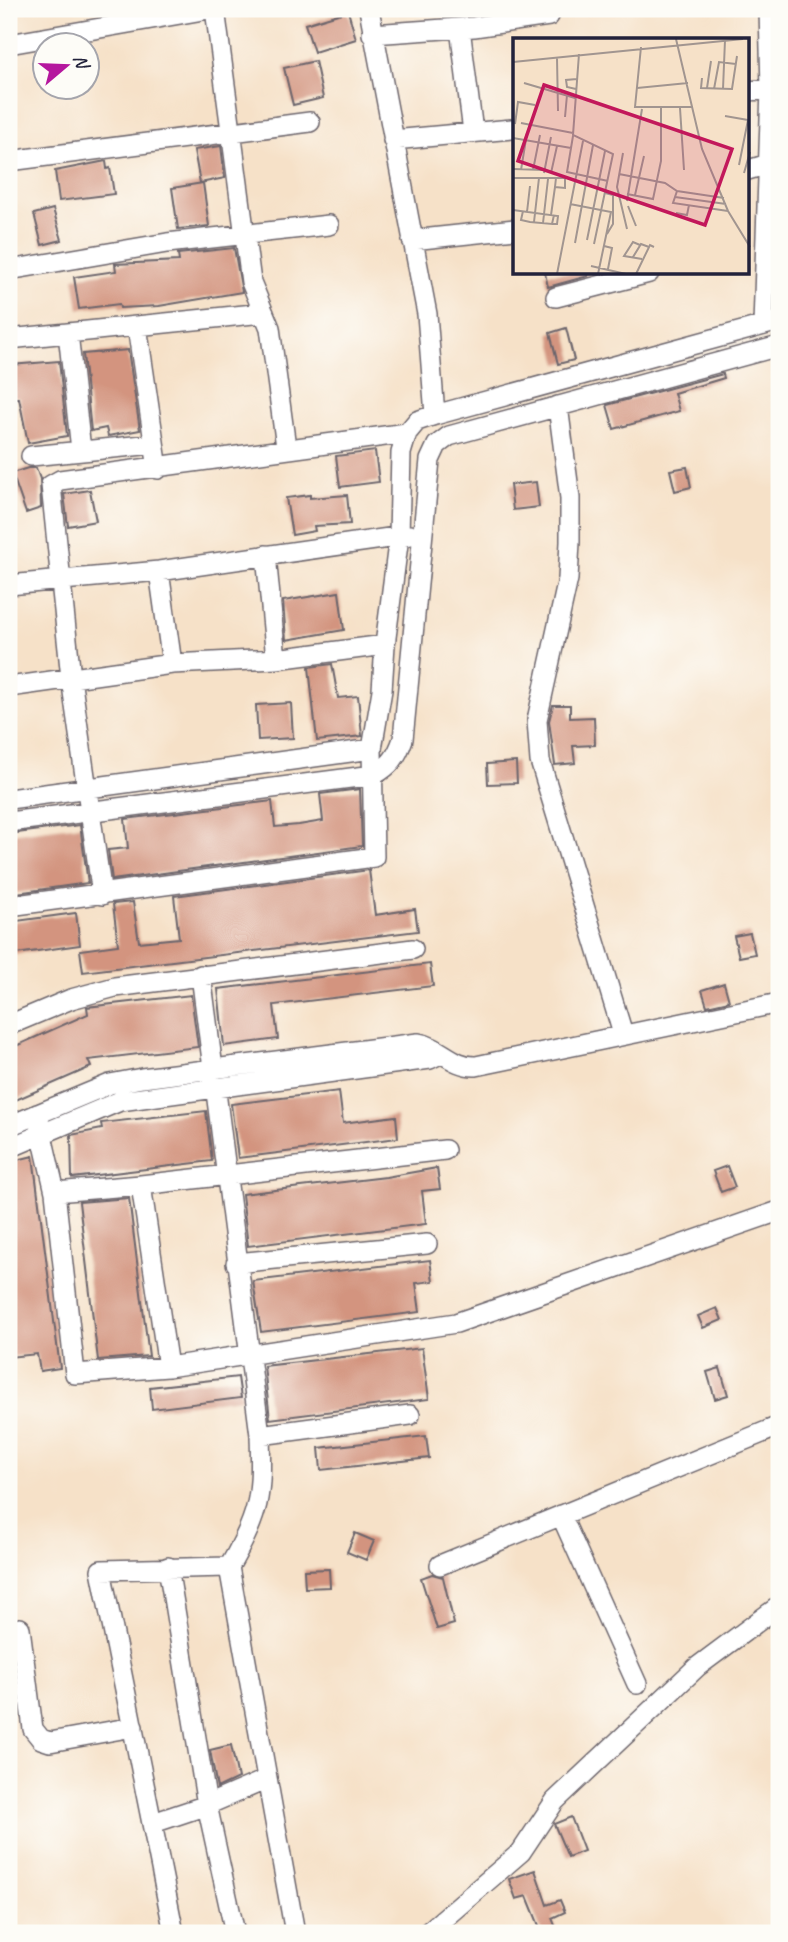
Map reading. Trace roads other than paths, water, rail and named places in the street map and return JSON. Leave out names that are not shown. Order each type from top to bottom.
[{"type":"street","points":[[9,44],[209,9]]},
{"type":"street","points":[[215,9],[251,282],[270,328],[286,447]]},
{"type":"street","points":[[369,9],[427,314],[435,415]]},
{"type":"street","points":[[9,906],[366,861],[374,857],[372,749],[382,690],[384,645],[399,536],[401,453],[407,433],[417,421],[435,415],[550,386],[771,323],[767,238],[774,162],[769,9]]},
{"type":"street","points":[[372,34],[460,28],[549,16]]},
{"type":"street","points":[[460,28],[473,132]]},
{"type":"street","points":[[750,92],[773,102]]},
{"type":"street","points":[[9,161],[310,122]]},
{"type":"street","points":[[393,140],[512,129]]},
{"type":"street","points":[[750,169],[774,162]]},
{"type":"street","points":[[9,270],[167,243],[329,225]]},
{"type":"street","points":[[412,240],[513,229]]},
{"type":"street","points":[[750,243],[767,238]]},
{"type":"street","points":[[556,297],[641,275]]},
{"type":"street","points":[[9,339],[264,313]]},
{"type":"street","points":[[136,326],[158,469]]},
{"type":"street","points":[[68,333],[80,450]]},
{"type":"street","points":[[9,822],[374,775],[397,757],[403,739],[430,460],[437,445],[449,436],[779,346]]},
{"type":"street","points":[[558,406],[570,498],[570,542],[568,579],[537,720],[540,761],[623,1034]]},
{"type":"street","points":[[102,895],[71,678],[51,485],[60,480],[158,469],[286,447],[407,433]]},
{"type":"street","points":[[31,456],[154,444]]},
{"type":"street","points":[[9,585],[59,578],[159,571],[399,536],[423,535]]},
{"type":"street","points":[[266,555],[276,659]]},
{"type":"street","points":[[159,571],[172,664]]},
{"type":"street","points":[[9,687],[172,664],[276,659],[384,645]]},
{"type":"street","points":[[9,799],[372,749]]},
{"type":"street","points":[[9,1024],[71,999],[115,987],[413,949]]},
{"type":"street","points":[[201,975],[260,1435],[260,1503],[247,1536],[229,1567],[265,1780],[295,1933]]},
{"type":"street","points":[[9,1148],[40,1123],[110,1084],[216,1079],[402,1044],[429,1045],[462,1067],[476,1066],[779,1003]]},
{"type":"street","points":[[9,1126],[40,1123]]},
{"type":"street","points":[[40,1123],[55,1192],[75,1374],[167,1367],[456,1323],[779,1211]]},
{"type":"street","points":[[55,1192],[227,1176],[445,1150]]},
{"type":"street","points":[[141,1185],[167,1367]]},
{"type":"street","points":[[236,1264],[427,1244]]},
{"type":"street","points":[[260,1435],[410,1415]]},
{"type":"street","points":[[440,1565],[779,1426]]},
{"type":"street","points":[[561,1516],[637,1685]]},
{"type":"street","points":[[168,1567],[207,1805],[234,1933]]},
{"type":"street","points":[[174,1933],[101,1570],[229,1567]]},
{"type":"street","points":[[427,1933],[521,1852],[555,1801],[697,1667],[779,1606]]},
{"type":"street","points":[[20,1628],[33,1729],[41,1739],[50,1742],[133,1727]]},
{"type":"street","points":[[153,1822],[207,1805],[265,1780]]}]
